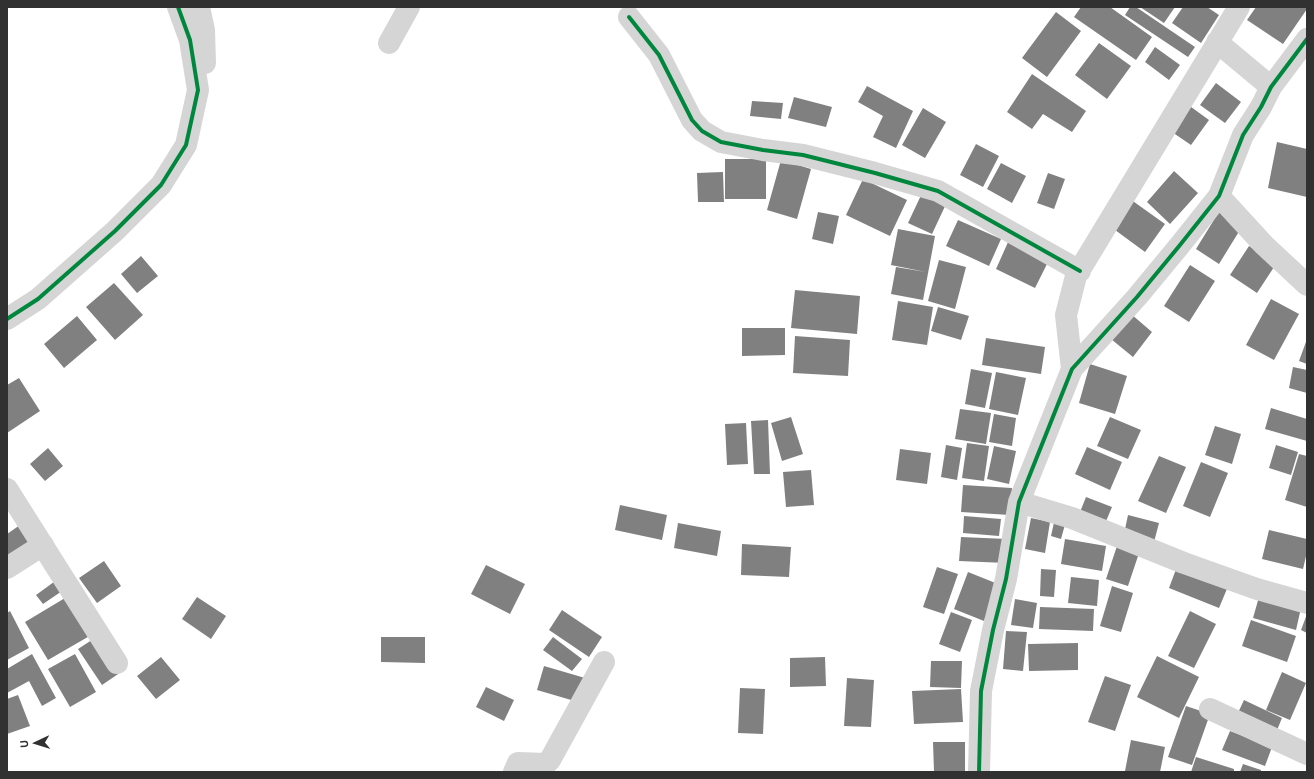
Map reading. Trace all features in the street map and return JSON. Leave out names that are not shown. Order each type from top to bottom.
[{"type":"street","points":[[178,7],[190,40],[198,90]]},
{"type":"street","points":[[7,319],[38,299],[115,231],[161,185],[186,145],[198,90],[205,73],[204,30],[199,7]]},
{"type":"street","points":[[389,43],[408,7]]},
{"type":"street","points":[[1072,369],[1066,315],[1076,276],[1239,7]]},
{"type":"street","points":[[629,17],[659,55],[692,120],[702,131],[721,142],[763,150],[803,155],[938,191],[1080,271]]},
{"type":"street","points":[[979,772],[981,691],[993,630],[1006,578],[1019,502],[1072,369],[1161,268],[1219,196],[1243,135],[1261,107],[1271,87],[1307,39]]},
{"type":"street","points":[[1217,42],[1271,87]]},
{"type":"street","points":[[1219,196],[1264,245],[1307,285]]},
{"type":"street","points":[[7,489],[117,663]]},
{"type":"street","points":[[1019,502],[1072,518],[1184,563],[1257,589],[1307,603]]},
{"type":"street","points":[[7,568],[44,546]]},
{"type":"street","points":[[514,772],[518,763],[546,764],[550,760],[604,662]]},
{"type":"street","points":[[1210,709],[1307,754]]},
{"type":"building","points":[[1081,7],[1110,7],[1152,37],[1136,60],[1074,17]]},
{"type":"building","points":[[1130,7],[1136,7],[1195,47],[1188,57],[1125,15]]},
{"type":"building","points":[[1140,7],[1175,7],[1164,23]]},
{"type":"building","points":[[1183,7],[1207,7],[1219,15],[1201,43],[1172,23]]},
{"type":"building","points":[[1256,7],[1307,7],[1307,9],[1283,44],[1247,20]]},
{"type":"building","points":[[1056,12],[1081,31],[1047,77],[1022,58]]},
{"type":"building","points":[[1099,43],[1131,66],[1107,99],[1075,75]]},
{"type":"building","points":[[1155,47],[1180,65],[1169,80],[1145,62]]},
{"type":"building","points":[[1032,74],[1086,111],[1072,132],[1043,114],[1032,129],[1007,112]]},
{"type":"building","points":[[1216,83],[1241,102],[1225,123],[1200,105]]},
{"type":"building","points":[[867,86],[913,111],[896,148],[873,137],[883,116],[858,102]]},
{"type":"building","points":[[794,97],[832,107],[826,127],[788,118]]},
{"type":"building","points":[[752,101],[783,103],[781,119],[750,116]]},
{"type":"building","points":[[1187,104],[1209,120],[1191,145],[1169,130]]},
{"type":"building","points":[[923,108],[946,122],[925,158],[902,145]]},
{"type":"building","points":[[1277,142],[1307,149],[1307,197],[1268,188]]},
{"type":"building","points":[[976,144],[999,156],[983,187],[960,175]]},
{"type":"building","points":[[725,159],[766,159],[766,199],[725,199]]},
{"type":"building","points":[[781,160],[811,169],[797,219],[767,210]]},
{"type":"building","points":[[1001,163],[1026,176],[1012,203],[987,189]]},
{"type":"building","points":[[1174,171],[1198,193],[1170,224],[1147,202]]},
{"type":"building","points":[[723,172],[724,202],[698,202],[697,173]]},
{"type":"building","points":[[1048,173],[1065,179],[1054,209],[1037,203]]},
{"type":"building","points":[[863,179],[907,200],[890,236],[846,215]]},
{"type":"building","points":[[923,191],[947,202],[932,234],[908,223]]},
{"type":"building","points":[[1130,199],[1165,224],[1145,252],[1111,227]]},
{"type":"building","points":[[1220,210],[1243,225],[1219,264],[1196,249]]},
{"type":"building","points":[[818,212],[839,216],[833,244],[812,239]]},
{"type":"building","points":[[958,220],[1001,239],[989,266],[946,246]]},
{"type":"building","points":[[898,229],[935,236],[923,300],[891,294],[896,267],[926,272],[891,265]]},
{"type":"building","points":[[1009,240],[1049,260],[1035,288],[996,269]]},
{"type":"building","points":[[1249,246],[1276,264],[1257,293],[1230,275]]},
{"type":"building","points":[[141,256],[158,276],[137,293],[121,274]]},
{"type":"building","points":[[939,260],[966,267],[955,309],[928,301]]},
{"type":"building","points":[[1190,265],[1215,281],[1189,322],[1164,306]]},
{"type":"building","points":[[114,283],[143,315],[115,340],[86,307]]},
{"type":"building","points":[[795,290],[860,296],[857,334],[791,328]]},
{"type":"building","points":[[1271,299],[1299,314],[1274,360],[1246,345]]},
{"type":"building","points":[[898,301],[933,307],[927,345],[892,340]]},
{"type":"building","points":[[938,307],[969,316],[961,340],[931,331]]},
{"type":"building","points":[[1131,314],[1152,332],[1133,357],[1111,339]]},
{"type":"building","points":[[77,316],[97,340],[64,368],[44,344]]},
{"type":"building","points":[[742,328],[785,328],[785,355],[742,356]]},
{"type":"building","points":[[795,336],[850,340],[848,376],[793,373]]},
{"type":"building","points":[[986,338],[1045,347],[1041,374],[982,365]]},
{"type":"building","points":[[1307,339],[1307,364],[1299,361]]},
{"type":"building","points":[[1090,364],[1127,376],[1115,414],[1079,403]]},
{"type":"building","points":[[1293,367],[1307,370],[1307,393],[1289,388]]},
{"type":"building","points":[[971,369],[992,373],[985,408],[965,404]]},
{"type":"building","points":[[996,372],[1026,378],[1018,415],[989,409]]},
{"type":"building","points":[[19,378],[40,411],[7,433],[7,385]]},
{"type":"building","points":[[1271,408],[1307,419],[1307,441],[1265,429]]},
{"type":"building","points":[[960,409],[991,413],[986,444],[955,439]]},
{"type":"building","points":[[994,414],[1016,418],[1012,446],[989,442]]},
{"type":"building","points":[[791,417],[803,454],[782,461],[771,423]]},
{"type":"building","points":[[1110,417],[1141,430],[1128,459],[1097,446]]},
{"type":"building","points":[[768,420],[770,474],[754,474],[751,421]]},
{"type":"building","points":[[746,423],[748,464],[727,465],[725,424]]},
{"type":"building","points":[[1215,426],[1241,434],[1232,464],[1205,455]]},
{"type":"building","points":[[967,443],[989,446],[984,481],[962,478]]},
{"type":"building","points":[[946,445],[962,448],[957,480],[941,477]]},
{"type":"building","points":[[1276,445],[1298,452],[1291,475],[1269,468]]},
{"type":"building","points":[[994,446],[1016,451],[1009,484],[987,479]]},
{"type":"building","points":[[1087,447],[1122,462],[1110,490],[1075,474]]},
{"type":"building","points":[[48,448],[63,466],[45,481],[30,464]]},
{"type":"building","points":[[900,449],[931,453],[927,484],[896,480]]},
{"type":"building","points":[[1299,454],[1307,456],[1307,507],[1285,500]]},
{"type":"building","points":[[1159,456],[1186,467],[1166,513],[1138,501]]},
{"type":"building","points":[[1201,462],[1228,473],[1210,517],[1183,506]]},
{"type":"building","points":[[811,470],[814,505],[786,507],[783,472]]},
{"type":"building","points":[[963,485],[1012,488],[1010,515],[961,512]]},
{"type":"building","points":[[1086,497],[1112,507],[1104,526],[1078,517]]},
{"type":"building","points":[[620,505],[667,515],[662,540],[615,530]]},
{"type":"building","points":[[1128,515],[1159,523],[1154,542],[1124,534]]},
{"type":"building","points":[[964,516],[1001,519],[999,536],[963,533]]},
{"type":"building","points":[[1031,518],[1050,522],[1045,553],[1025,549]]},
{"type":"building","points":[[1055,518],[1066,521],[1061,539],[1051,536]]},
{"type":"building","points":[[678,523],[721,531],[717,556],[674,548]]},
{"type":"building","points":[[20,525],[33,542],[7,562],[7,534]]},
{"type":"building","points":[[1269,530],[1307,539],[1307,552],[1303,569],[1262,559]]},
{"type":"building","points":[[961,537],[1007,539],[1006,563],[959,561]]},
{"type":"building","points":[[1065,539],[1106,546],[1102,571],[1061,564]]},
{"type":"building","points":[[1118,543],[1140,550],[1128,586],[1106,579]]},
{"type":"building","points":[[742,544],[791,547],[789,577],[741,575]]},
{"type":"building","points":[[104,561],[121,586],[97,603],[79,578]]},
{"type":"building","points":[[1178,564],[1229,584],[1219,608],[1169,588]]},
{"type":"building","points":[[486,565],[525,584],[510,614],[471,594]]},
{"type":"building","points":[[937,567],[958,574],[944,614],[923,607]]},
{"type":"building","points":[[1041,569],[1056,570],[1054,597],[1040,596]]},
{"type":"building","points":[[968,572],[998,584],[984,621],[954,609]]},
{"type":"building","points":[[1071,577],[1099,580],[1097,606],[1068,603]]},
{"type":"building","points":[[58,579],[65,589],[43,604],[36,595]]},
{"type":"building","points":[[1112,586],[1133,593],[1121,632],[1100,626]]},
{"type":"building","points":[[70,595],[93,634],[48,660],[25,622]]},
{"type":"building","points":[[197,597],[226,616],[211,639],[182,619]]},
{"type":"building","points":[[1259,597],[1301,608],[1296,630],[1253,618]]},
{"type":"building","points":[[1015,599],[1037,603],[1033,628],[1011,625]]},
{"type":"building","points":[[1040,607],[1094,609],[1093,631],[1039,629]]},
{"type":"building","points":[[562,610],[602,637],[589,657],[549,630]]},
{"type":"building","points":[[10,611],[29,648],[7,660],[7,613]]},
{"type":"building","points":[[1190,611],[1216,624],[1194,668],[1168,656]]},
{"type":"building","points":[[951,612],[972,620],[960,652],[939,644]]},
{"type":"building","points":[[1307,614],[1307,633],[1301,630]]},
{"type":"building","points":[[1251,620],[1296,636],[1287,662],[1242,646]]},
{"type":"building","points":[[1006,631],[1027,632],[1023,671],[1003,669]]},
{"type":"building","points":[[98,636],[121,672],[102,685],[78,649]]},
{"type":"building","points":[[381,637],[425,637],[425,663],[381,662]]},
{"type":"building","points":[[553,637],[582,659],[572,671],[543,650]]},
{"type":"building","points":[[1078,643],[1078,670],[1029,671],[1028,644]]},
{"type":"building","points":[[32,654],[56,698],[42,706],[29,681],[7,693],[7,669]]},
{"type":"building","points":[[75,654],[96,692],[70,707],[48,669]]},
{"type":"building","points":[[1157,656],[1199,677],[1179,718],[1137,697]]},
{"type":"building","points":[[161,657],[180,680],[156,699],[137,676]]},
{"type":"building","points":[[825,657],[826,686],[790,687],[790,658]]},
{"type":"building","points":[[931,661],[962,661],[961,688],[930,687]]},
{"type":"building","points":[[544,666],[585,678],[578,702],[537,690]]},
{"type":"building","points":[[1282,672],[1306,683],[1290,720],[1266,710]]},
{"type":"building","points":[[1105,676],[1131,685],[1115,731],[1088,722]]},
{"type":"building","points":[[847,678],[874,680],[871,727],[844,726]]},
{"type":"building","points":[[486,687],[514,700],[504,721],[476,707]]},
{"type":"building","points":[[740,688],[765,689],[763,734],[738,733]]},
{"type":"building","points":[[961,689],[963,722],[914,724],[912,691]]},
{"type":"building","points":[[18,695],[30,726],[7,734],[7,699]]},
{"type":"building","points":[[1244,700],[1282,718],[1275,735],[1236,717]]},
{"type":"building","points":[[1186,706],[1210,714],[1192,765],[1168,757]]},
{"type":"building","points":[[1230,731],[1272,747],[1265,766],[1222,750]]},
{"type":"building","points":[[1131,740],[1165,747],[1160,772],[1125,771]]},
{"type":"building","points":[[933,742],[965,742],[965,772],[934,772]]},
{"type":"building","points":[[1196,757],[1234,769],[1234,772],[1191,772]]},
{"type":"building","points":[[1243,764],[1261,770],[1261,772],[1240,772]]},
{"type":"cycle path","points":[[7,319],[38,299],[115,231],[161,185],[186,145],[198,90],[190,40],[178,7]]},
{"type":"cycle path","points":[[629,17],[659,55],[692,120],[702,131],[721,142],[763,150],[803,155],[938,191],[1080,271]]},
{"type":"cycle path","points":[[979,772],[981,691],[993,630],[1006,579],[1019,502],[1072,369],[1137,297],[1219,196],[1243,135],[1261,107],[1271,87],[1307,39]]}]
